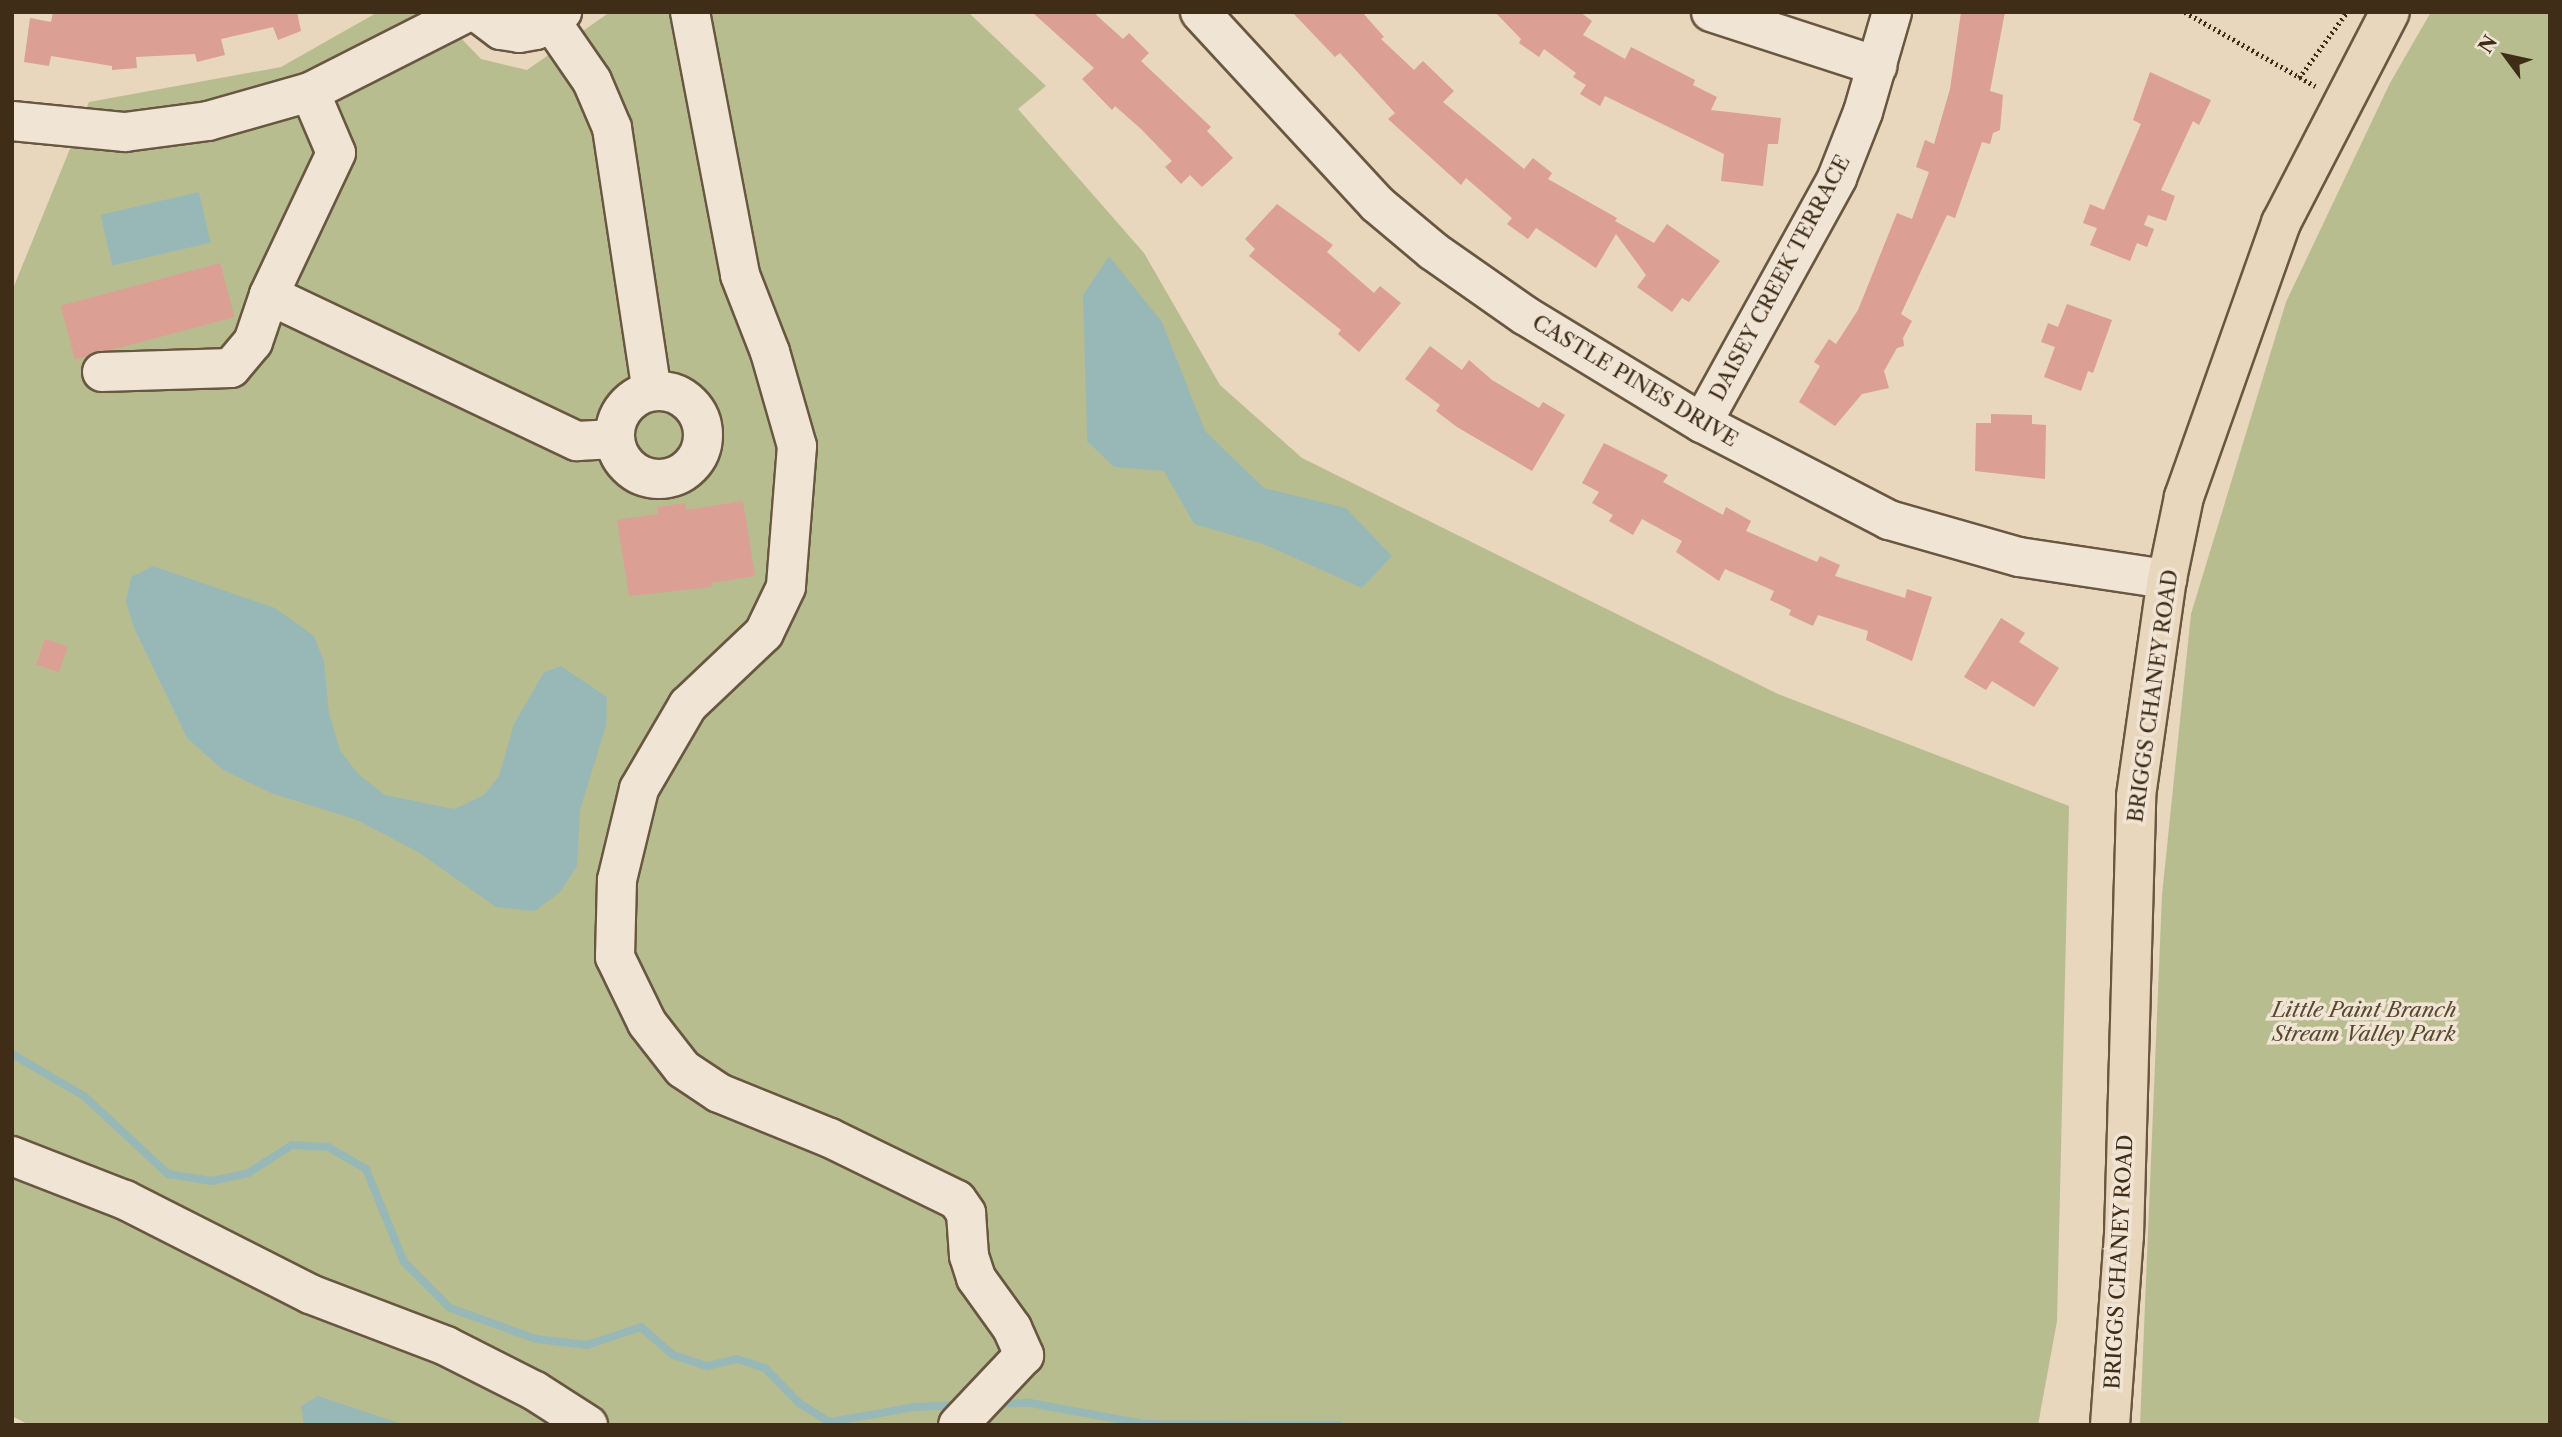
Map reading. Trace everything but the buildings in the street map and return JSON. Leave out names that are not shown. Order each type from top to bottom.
[{"type":"main road","name":"BRIGGS CHANEY ROAD","points":[[2110,1425],[2124,1236],[2136,796],[2167,579],[2183,497],[2281,223],[2390,12]]},
{"type":"street","points":[[12,121],[70,129],[169,128],[310,92],[468,12]]},
{"type":"street","points":[[477,12],[501,30],[519,33],[557,17],[592,81],[612,128],[652,391]]},
{"type":"street","points":[[690,12],[740,275],[770,352],[797,446],[786,587],[764,633],[688,705],[639,789],[617,880],[615,957],[647,1023],[683,1069],[719,1093],[854,1149],[957,1200],[966,1213],[969,1256],[976,1278],[1012,1328],[1024,1355],[1017,1367],[958,1425]]},
{"type":"street","name":"CASTLE PINES DRIVE","points":[[1199,12],[1377,204],[1433,251],[1526,316],[1702,423],[1889,520],[2019,557],[2167,579]]},
{"type":"street","points":[[1711,12],[1877,66]]},
{"type":"street","name":"DAISEY CREEK TERRACE","points":[[1702,423],[1837,178],[1877,66],[1892,12]]},
{"type":"street","points":[[102,372],[231,368],[253,342],[269,295],[336,153],[310,92]]},
{"type":"street","points":[[269,295],[577,441],[615,439]]},
{"type":"street","points":[[652,391],[674,394],[693,407],[703,434],[694,462],[668,478],[639,475],[619,454],[615,439],[620,414],[639,396],[652,391]]},
{"type":"street","points":[[12,1156],[125,1200],[310,1294],[446,1346],[535,1391],[588,1425]]},
{"type":"path","points":[[2185,12],[2342,101]]},
{"type":"path","points":[[2300,78],[2347,12]]},
{"type":"green space","points":[[378,12],[436,12],[481,59],[527,70],[610,12],[968,12],[1046,86],[1018,109],[1144,253],[1220,385],[1302,458],[1778,694],[2069,806],[2057,1321],[2038,1425],[29,1425],[12,1416],[12,291],[89,102],[281,67]]},
{"type":"green space","name":"Little Paint Branch Stream Valley Park","points":[[2431,12],[2550,12],[2550,1425],[2140,1425],[2162,895],[2191,614],[2286,302],[2390,83]]},
{"type":"water","points":[[199,192],[211,243],[112,265],[101,215]]},
{"type":"water","points":[[1109,256],[1162,322],[1205,431],[1264,488],[1346,508],[1392,556],[1362,588],[1263,544],[1194,524],[1164,471],[1114,467],[1087,441],[1083,295]]},
{"type":"water","points":[[153,566],[275,608],[314,636],[324,661],[329,713],[340,750],[358,774],[385,795],[454,809],[484,795],[499,776],[514,724],[544,672],[561,666],[607,697],[606,726],[580,810],[577,866],[560,892],[535,911],[496,907],[418,852],[357,820],[271,793],[223,770],[187,738],[134,628],[126,602],[131,577]]},
{"type":"water","points":[[318,1396],[405,1425],[304,1425],[301,1406]]},
{"type":"waterway","points":[[12,1054],[84,1096],[168,1174],[211,1181],[248,1173],[292,1145],[328,1147],[366,1169],[404,1262],[450,1308],[536,1339],[587,1345],[641,1327],[673,1355],[707,1366],[737,1359],[765,1368],[799,1403],[830,1422],[914,1407],[959,1405]]},
{"type":"waterway","points":[[996,1404],[1030,1403],[1144,1424],[1339,1425]]}]
